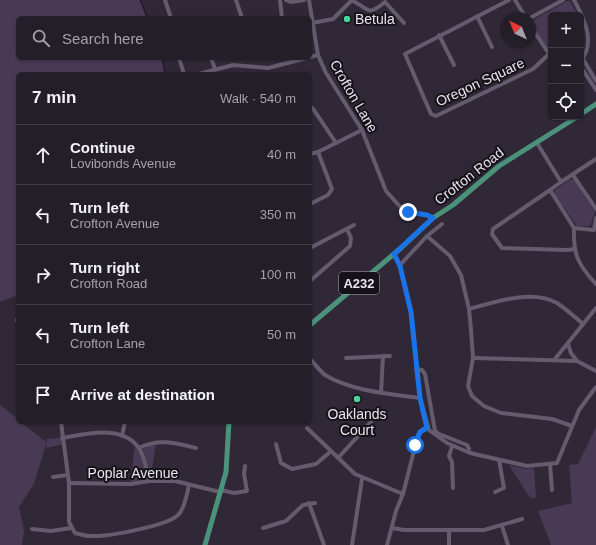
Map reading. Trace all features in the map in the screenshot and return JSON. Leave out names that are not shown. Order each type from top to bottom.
[{"type":"main road","points":[[584,112],[596,104]]},
{"type":"main road","name":"Crofton Road","points":[[312,323],[394,254],[433,218],[453,205],[499,166],[572,120]]},
{"type":"main road","points":[[205,545],[226,472],[229,424]]},
{"type":"street","points":[[165,0],[170,16]]},
{"type":"street","points":[[236,0],[241,16]]},
{"type":"street","points":[[280,0],[282,16]]},
{"type":"street","points":[[286,0],[291,2],[304,0]]},
{"type":"street","name":"Crofton Lane","points":[[309,0],[311,16]]},
{"type":"street","name":"Oregon Square","points":[[509,0],[405,54],[433,116],[436,116],[533,69],[548,58]]},
{"type":"street","points":[[515,0],[522,12]]},
{"type":"street","points":[[536,15],[563,0]]},
{"type":"street","points":[[574,0],[592,31],[591,48],[584,57]]},
{"type":"street","points":[[312,23],[333,20],[352,1],[365,11],[375,10],[384,2],[404,23]]},
{"type":"street","points":[[476,16],[492,47]]},
{"type":"street","name":"Crofton Lane","points":[[312,23],[318,55],[326,73],[362,130],[383,184],[394,201],[404,211],[427,215],[433,218]]},
{"type":"street","points":[[536,34],[548,53]]},
{"type":"street","points":[[439,35],[454,65]]},
{"type":"street","points":[[312,56],[318,55]]},
{"type":"street","points":[[180,60],[184,72]]},
{"type":"street","points":[[212,60],[215,69]]},
{"type":"street","points":[[205,72],[238,65],[268,68],[299,60]]},
{"type":"street","points":[[584,63],[596,81]]},
{"type":"street","points":[[584,72],[596,90]]},
{"type":"street","points":[[312,108],[336,143]]},
{"type":"street","points":[[312,154],[362,130]]},
{"type":"street","points":[[537,143],[561,182]]},
{"type":"street","points":[[312,203],[328,195],[332,189],[318,152]]},
{"type":"street","points":[[574,249],[502,248],[492,234],[493,229],[596,159]]},
{"type":"street","points":[[573,175],[596,207]]},
{"type":"street","points":[[550,190],[574,228],[574,249],[580,265],[596,284]]},
{"type":"street","points":[[574,228],[595,230],[596,218]]},
{"type":"street","points":[[400,266],[427,236],[442,224]]},
{"type":"street","points":[[312,247],[354,225]]},
{"type":"street","points":[[312,279],[350,246],[351,238],[347,229]]},
{"type":"street","points":[[427,236],[450,256],[458,268],[469,308],[473,358],[468,386],[472,396],[480,404],[501,412],[552,419],[572,426]]},
{"type":"street","points":[[394,254],[400,266],[411,312],[420,398],[427,428],[432,434],[452,446],[499,460],[527,466],[557,463],[579,410],[596,387]]},
{"type":"street","points":[[469,308],[511,299],[544,298],[557,303],[583,324]]},
{"type":"street","points":[[555,359],[596,308]]},
{"type":"street","points":[[568,344],[571,353],[577,361],[596,372]]},
{"type":"street","points":[[381,392],[383,356]]},
{"type":"street","points":[[346,358],[390,356]]},
{"type":"street","points":[[473,358],[555,359],[577,361]]},
{"type":"street","points":[[312,361],[324,374],[338,382],[381,392],[420,398]]},
{"type":"street","points":[[416,369],[422,370],[425,374],[435,431],[468,445],[468,452]]},
{"type":"street","points":[[338,458],[371,422]]},
{"type":"street","points":[[61,424],[69,483],[69,522],[71,528],[75,532],[82,535],[100,536],[130,532],[170,521],[182,510],[189,485]]},
{"type":"street","points":[[122,436],[125,424]]},
{"type":"street","points":[[307,428],[330,452],[362,479],[403,494]]},
{"type":"street","points":[[387,545],[403,494],[418,435],[423,429],[427,428]]},
{"type":"street","points":[[62,438],[101,432],[122,436],[139,448],[143,455],[149,481]]},
{"type":"street","points":[[139,448],[146,444],[162,441],[196,448]]},
{"type":"street","points":[[276,444],[281,463],[292,469],[316,464],[330,452]]},
{"type":"street","points":[[452,446],[449,456],[452,462],[453,488]]},
{"type":"street","points":[[499,460],[504,488],[509,491]]},
{"type":"street","points":[[550,464],[552,490]]},
{"type":"street","name":"Poplar Avenue","points":[[69,483],[131,484],[149,481],[175,481],[234,493],[247,491],[244,474],[245,466]]},
{"type":"street","points":[[53,477],[68,475]]},
{"type":"street","points":[[352,545],[362,479]]},
{"type":"street","points":[[495,492],[504,488]]},
{"type":"street","points":[[309,503],[324,545]]},
{"type":"street","points":[[263,528],[286,521],[298,509],[309,503],[315,503]]},
{"type":"street","points":[[392,528],[449,531],[484,530],[522,519]]},
{"type":"street","points":[[502,526],[508,545]]},
{"type":"street","points":[[32,529],[51,530],[71,528]]},
{"type":"street","points":[[449,531],[449,545]]},
{"type":"shaded area","points":[[0,0],[140,0],[145,16],[16,16],[16,60],[162,60],[164,72],[16,72],[16,296],[0,302]]},
{"type":"shaded area","points":[[567,1],[570,1],[576,12],[548,12],[548,52],[536,32],[536,19]]},
{"type":"shaded area","points":[[571,179],[575,181],[595,212],[590,226],[577,226],[554,194],[555,190]]},
{"type":"shaded area","points":[[0,405],[16,417],[16,424],[23,424],[47,443],[46,439],[62,438],[63,444],[47,448],[46,444],[34,484],[19,507],[24,530],[22,545],[0,545]]},
{"type":"shaded area","points":[[596,427],[596,545],[551,545],[538,511],[572,503],[569,465],[578,464]]},
{"type":"shaded area","points":[[156,444],[151,475],[143,449],[150,445]]},
{"type":"shaded area","points":[[135,445],[141,455],[147,479],[130,482]]},
{"type":"shaded area","points":[[509,465],[526,469],[534,468],[536,498],[530,498]]},
{"type":"waterway","points":[[140,0],[147,16]]},
{"type":"waterway","points":[[162,60],[165,72]]},
{"type":"place","name":"Betula","points":[[347,19]]},
{"type":"place","name":"Oaklands Court","points":[[357,399]]},
{"type":"route","points":[[408,212],[427,215],[433,218],[428,225],[394,254],[399,260],[411,312],[420,398],[427,428],[420,432],[415,445]]}]
